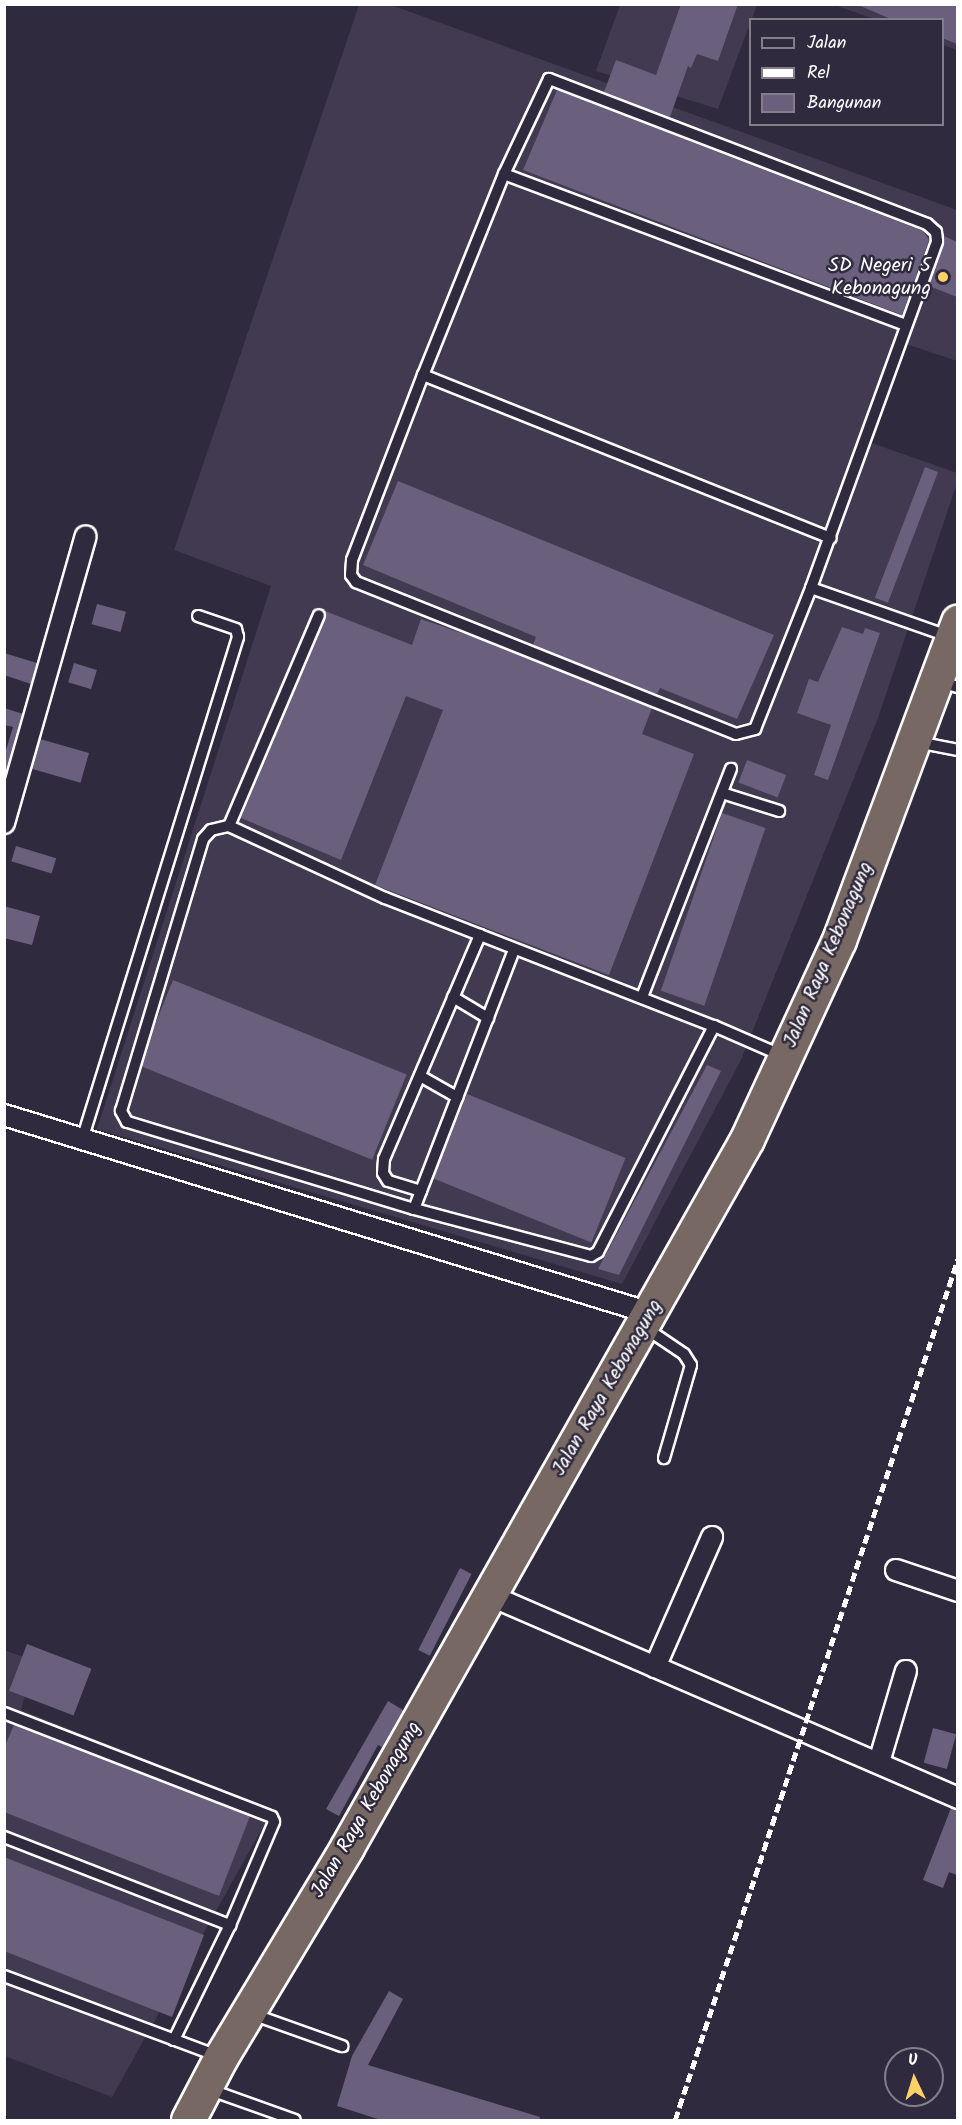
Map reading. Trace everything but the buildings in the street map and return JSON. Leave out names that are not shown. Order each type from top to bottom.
[{"type":"highway","name":"Jalan Raya Kebonagung","points":[[188,2121],[221,2057],[249,2013],[647,1320],[747,1139],[839,940],[914,741],[947,684],[955,629]]},
{"type":"street","points":[[4,823],[86,536]]},
{"type":"street","points":[[4,1116],[647,1320]]},
{"type":"street","points":[[655,1667],[712,1538]]},
{"type":"street","points":[[896,1570],[957,1591]]},
{"type":"street","points":[[489,1595],[957,1797]]},
{"type":"street","points":[[879,1762],[906,1671]]},
{"type":"lane","points":[[558,80],[932,227],[937,241],[906,325],[831,538],[755,729],[736,734],[356,582],[351,575],[352,560],[423,375],[504,174],[544,83],[558,80]]},
{"type":"lane","points":[[504,174],[906,325]]},
{"type":"lane","points":[[423,375],[831,538]]},
{"type":"lane","points":[[811,588],[955,629]]},
{"type":"lane","points":[[229,826],[319,615]]},
{"type":"lane","points":[[82,1140],[238,637],[236,629],[198,616]]},
{"type":"lane","points":[[914,741],[957,750]]},
{"type":"lane","points":[[642,997],[731,769]]},
{"type":"lane","points":[[722,793],[779,811]]},
{"type":"lane","points":[[714,1026],[598,1252],[584,1257],[414,1209],[123,1118],[121,1111],[203,839],[211,830],[229,826],[385,898],[514,950],[642,997],[714,1026],[786,1057]]},
{"type":"lane","points":[[421,1191],[388,1181],[383,1173],[384,1159],[480,935]]},
{"type":"lane","points":[[414,1209],[514,950]]},
{"type":"lane","points":[[453,997],[488,1018]]},
{"type":"lane","points":[[420,1076],[457,1097]]},
{"type":"lane","points":[[647,1320],[684,1354],[691,1365],[664,1458]]},
{"type":"lane","points":[[4,1713],[272,1817],[274,1822],[230,1925],[174,2040]]},
{"type":"lane","points":[[4,1837],[230,1925]]},
{"type":"lane","points":[[4,1976],[221,2057]]},
{"type":"lane","points":[[249,2013],[342,2046]]},
{"type":"lane","points":[[205,2088],[296,2121]]},
{"type":"shaded area","points":[[359,5],[391,5],[957,210],[957,361],[906,344],[872,443],[957,473],[957,483],[878,718],[741,1060],[622,1284],[97,1129],[271,586],[174,550]]},
{"type":"shaded area","points":[[620,5],[757,5],[752,18],[749,18],[749,26],[718,109],[596,71]]},
{"type":"shaded area","points":[[834,5],[957,5],[957,50],[944,45],[944,18],[871,18]]},
{"type":"shaded area","points":[[4,1650],[35,1661],[21,1710],[273,1809],[112,2097],[5,2056]]},
{"type":"railway","points":[[675,2120],[958,1258]]},
{"type":"place","name":"SD Negeri 5 Kebonagung","points":[[943,277]]}]
